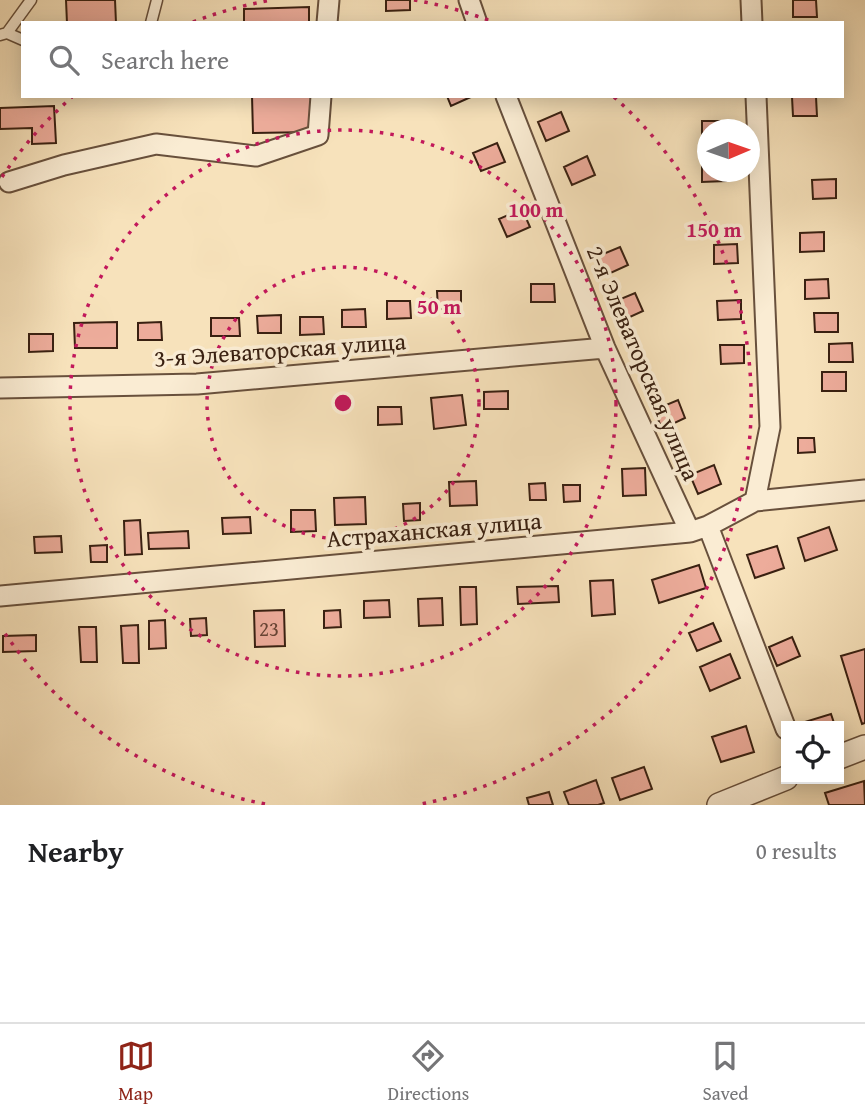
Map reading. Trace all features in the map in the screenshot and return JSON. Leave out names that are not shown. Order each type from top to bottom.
[{"type":"street","points":[[327,21],[329,0]]},
{"type":"street","points":[[470,0],[476,21]]},
{"type":"street","points":[[751,0],[752,21]]},
{"type":"street","points":[[9,182],[64,165],[156,144],[256,156],[318,135],[321,98]]},
{"type":"street","name":"2-я Элеваторская улица","points":[[507,98],[606,348],[699,529],[783,721]]},
{"type":"street","points":[[755,98],[770,427],[755,501]]},
{"type":"street","name":"3-я Элеваторская улица","points":[[0,388],[197,384],[606,348]]},
{"type":"street","name":"Астраханская улица","points":[[0,596],[699,529],[755,501],[865,490]]},
{"type":"street","points":[[844,755],[865,747]]},
{"type":"street","points":[[719,805],[781,780]]},
{"type":"lane","points":[[21,39],[3,34],[31,0]]},
{"type":"lane","points":[[152,21],[157,0]]},
{"type":"building","points":[[66,0],[115,0],[116,21],[67,21]]},
{"type":"building","points":[[386,0],[410,0],[410,10],[386,11]]},
{"type":"building","points":[[793,0],[816,0],[817,17],[793,17]]},
{"type":"building","points":[[309,7],[309,21],[244,21],[244,9]]},
{"type":"building","points":[[252,98],[311,98],[312,132],[253,133]]},
{"type":"building","points":[[448,98],[469,98],[451,106]]},
{"type":"building","points":[[792,98],[816,98],[817,116],[793,116]]},
{"type":"building","points":[[54,106],[56,143],[32,144],[32,128],[0,129],[0,108]]},
{"type":"building","points":[[561,112],[569,131],[546,141],[538,122]]},
{"type":"building","points":[[497,143],[505,162],[481,171],[473,153]]},
{"type":"building","points":[[587,156],[595,175],[572,185],[564,167]]},
{"type":"building","points":[[836,179],[836,198],[813,199],[812,180]]},
{"type":"building","points":[[522,209],[530,227],[507,237],[499,219]]},
{"type":"building","points":[[824,232],[824,251],[800,252],[800,233]]},
{"type":"building","points":[[737,244],[738,263],[714,264],[714,245]]},
{"type":"building","points":[[620,247],[628,265],[604,276],[596,257]]},
{"type":"building","points":[[828,279],[829,298],[805,299],[805,280]]},
{"type":"building","points":[[531,284],[554,284],[555,302],[531,302]]},
{"type":"building","points":[[437,291],[461,291],[461,308],[438,309]]},
{"type":"building","points":[[635,293],[643,311],[619,322],[611,303]]},
{"type":"building","points":[[741,300],[741,319],[718,320],[717,301]]},
{"type":"building","points":[[387,301],[410,301],[411,318],[387,319]]},
{"type":"building","points":[[365,309],[366,327],[342,327],[342,310]]},
{"type":"building","points":[[814,313],[838,313],[838,332],[815,332]]},
{"type":"building","points":[[281,315],[281,333],[258,333],[257,316]]},
{"type":"building","points":[[300,317],[323,317],[324,334],[300,335]]},
{"type":"building","points":[[211,318],[239,318],[240,336],[211,336]]},
{"type":"building","points":[[117,322],[117,348],[75,348],[74,323]]},
{"type":"building","points":[[161,322],[162,340],[138,340],[138,323]]},
{"type":"building","points":[[29,334],[53,334],[53,351],[29,352]]},
{"type":"building","points":[[852,343],[853,362],[829,362],[829,344]]},
{"type":"building","points":[[720,345],[744,345],[744,363],[721,364]]},
{"type":"building","points":[[822,372],[846,372],[846,391],[822,391]]},
{"type":"building","points":[[508,391],[508,409],[484,409],[484,392]]},
{"type":"building","points":[[462,395],[466,425],[434,429],[431,398]]},
{"type":"building","points":[[678,400],[685,418],[662,429],[654,410]]},
{"type":"building","points":[[378,407],[401,407],[402,424],[378,425]]},
{"type":"building","points":[[798,438],[814,438],[815,452],[798,453]]},
{"type":"building","points":[[714,465],[721,484],[698,494],[690,475]]},
{"type":"building","points":[[645,468],[646,495],[623,496],[622,469]]},
{"type":"building","points":[[476,481],[477,505],[450,506],[449,482]]},
{"type":"building","points":[[545,483],[546,500],[530,500],[529,484]]},
{"type":"building","points":[[563,485],[580,485],[580,501],[564,502]]},
{"type":"building","points":[[365,497],[366,524],[335,525],[334,498]]},
{"type":"building","points":[[420,503],[420,520],[404,521],[403,504]]},
{"type":"building","points":[[291,510],[315,510],[316,531],[291,532]]},
{"type":"building","points":[[250,517],[251,533],[223,534],[222,518]]},
{"type":"building","points":[[140,520],[142,554],[125,555],[124,521]]},
{"type":"building","points":[[829,527],[837,550],[805,561],[798,538]]},
{"type":"building","points":[[188,531],[189,548],[149,549],[148,533]]},
{"type":"building","points":[[61,536],[62,552],[35,553],[34,537]]},
{"type":"building","points":[[107,545],[107,562],[91,562],[90,546]]},
{"type":"building","points":[[777,546],[784,568],[755,578],[747,555]]},
{"type":"building","points":[[699,565],[706,588],[659,603],[652,580]]},
{"type":"building","points":[[613,580],[615,614],[592,616],[590,581]]},
{"type":"building","points":[[558,586],[559,602],[518,604],[517,587]]},
{"type":"building","points":[[460,587],[476,587],[477,624],[461,625]]},
{"type":"building","points":[[442,598],[443,625],[419,626],[418,599]]},
{"type":"building","points":[[389,600],[390,617],[364,618],[364,601]]},
{"type":"building","points":[[284,610],[285,646],[255,647],[254,611]]},
{"type":"building","points":[[340,610],[341,627],[324,628],[324,611]]},
{"type":"building","points":[[206,618],[207,635],[191,636],[190,619]]},
{"type":"building","points":[[165,620],[166,648],[149,649],[149,621]]},
{"type":"building","points":[[713,623],[721,641],[697,651],[689,633]]},
{"type":"building","points":[[138,625],[139,663],[123,663],[121,626]]},
{"type":"building","points":[[79,627],[96,627],[97,662],[81,662]]},
{"type":"building","points":[[36,635],[36,651],[3,652],[3,636]]},
{"type":"building","points":[[792,637],[800,656],[777,666],[769,647]]},
{"type":"building","points":[[865,649],[865,723],[862,724],[841,656]]},
{"type":"building","points":[[730,654],[740,678],[710,691],[700,667]]},
{"type":"building","points":[[831,714],[833,721],[808,721]]},
{"type":"building","points":[[746,726],[754,752],[721,762],[712,737]]},
{"type":"building","points":[[644,767],[652,789],[620,800],[612,778]]},
{"type":"building","points":[[596,780],[604,803],[569,805],[564,792]]},
{"type":"building","points":[[864,781],[865,805],[829,805],[825,793]]},
{"type":"building","points":[[549,792],[553,805],[529,805],[527,798]]}]
